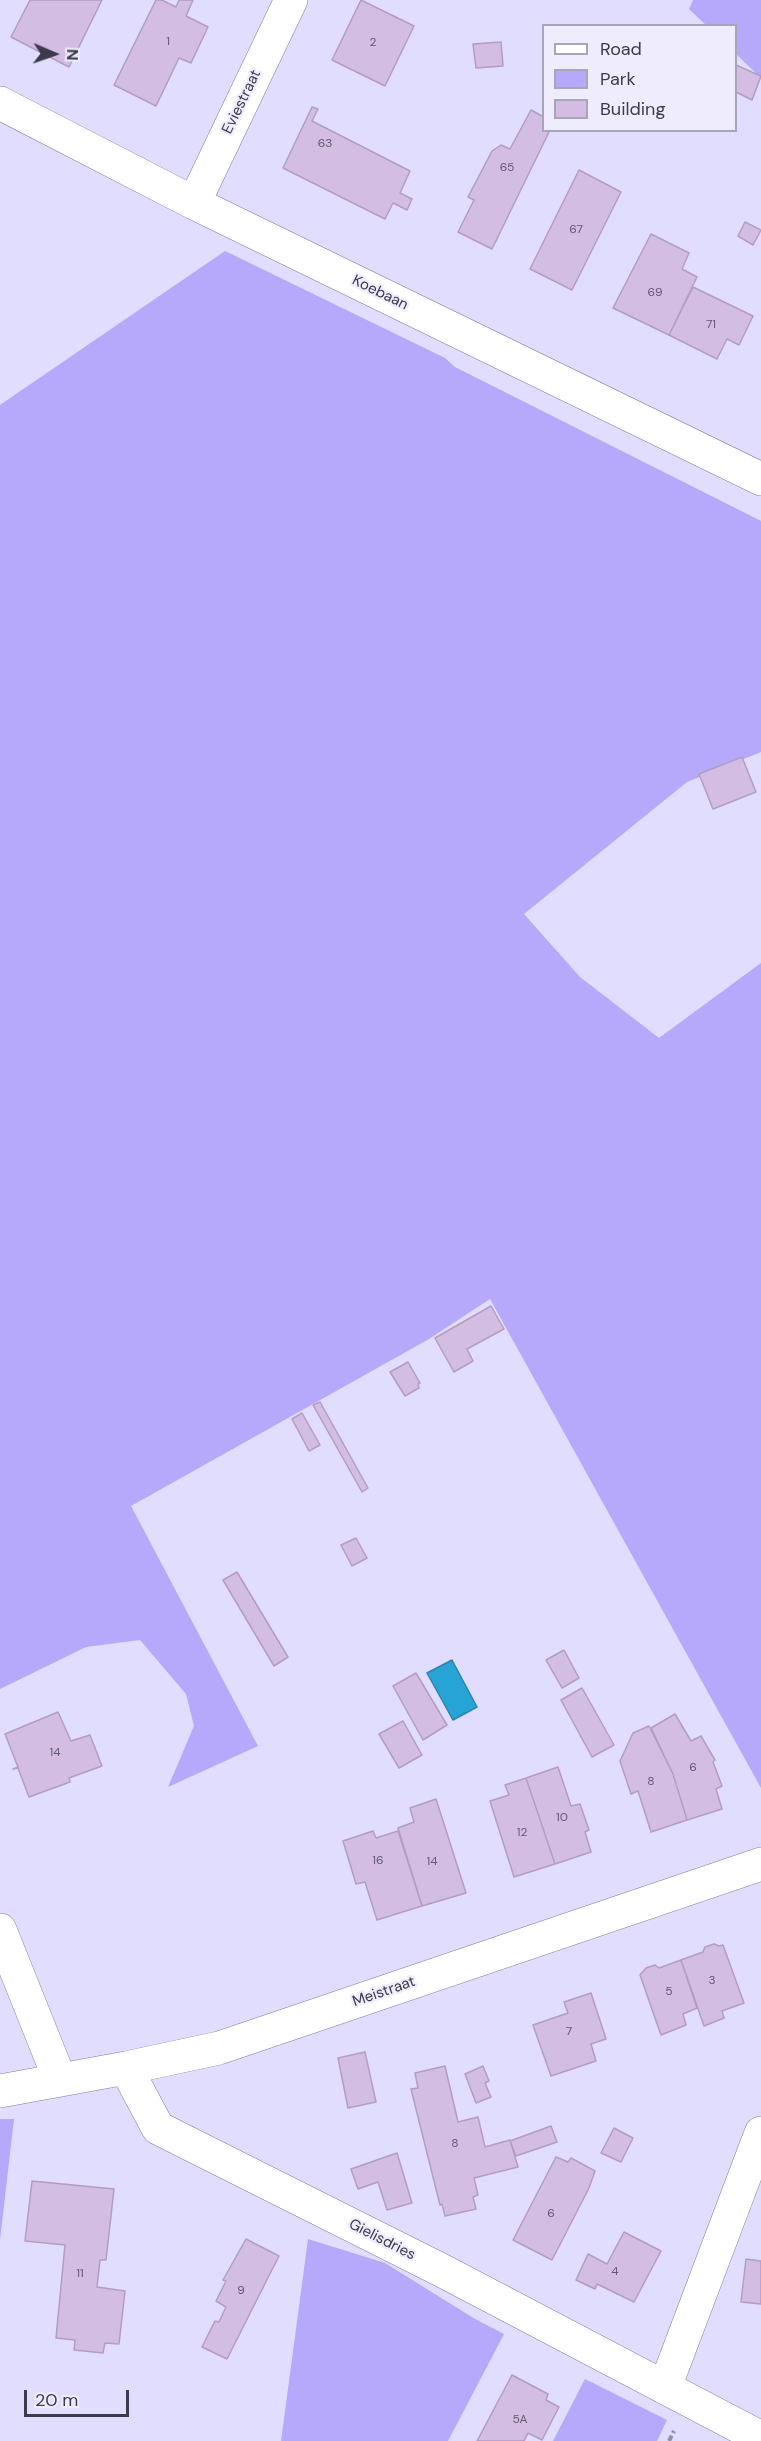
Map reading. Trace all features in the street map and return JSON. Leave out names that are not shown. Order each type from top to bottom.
[{"type":"street","name":"Eviestraat","points":[[194,203],[291,0]]},
{"type":"street","name":"Koebaan","points":[[0,104],[194,203],[634,415],[761,479]]},
{"type":"street","name":"Meistraat","points":[[0,2091],[219,2048],[761,1864]]},
{"type":"street","points":[[0,1930],[60,2079]]},
{"type":"street","name":"Gielisdries","points":[[126,2068],[158,2128],[443,2271],[761,2438]]},
{"type":"street","points":[[664,2386],[761,2133]]},
{"type":"green space","points":[[693,0],[761,0],[761,78],[737,55],[737,24],[705,24],[689,9]]},
{"type":"green space","points":[[225,251],[445,358],[455,367],[761,521],[761,752],[687,782],[524,914],[580,977],[659,1038],[761,963],[761,1788],[490,1299],[429,1339],[131,1506],[258,1746],[168,1787],[194,1726],[186,1694],[140,1640],[86,1647],[0,1689],[0,405]]},
{"type":"green space","points":[[0,2119],[14,2119],[0,2240]]},
{"type":"green space","points":[[308,2239],[385,2263],[475,2319],[504,2334],[448,2441],[281,2441]]},
{"type":"green space","points":[[585,2379],[667,2420],[657,2441],[553,2441]]},
{"type":"water","points":[[452,1660],[477,1707],[453,1720],[427,1673]]},
{"type":"building","points":[[30,0],[102,0],[69,67],[11,37]]},
{"type":"building","points":[[156,0],[162,0],[176,7],[179,0],[193,0],[186,16],[208,27],[191,63],[179,58],[156,106],[114,85]]},
{"type":"building","points":[[361,0],[414,26],[385,86],[332,60]]},
{"type":"building","points":[[501,42],[503,66],[476,68],[473,44]]},
{"type":"building","points":[[737,65],[761,76],[752,100],[737,92]]},
{"type":"building","points":[[312,107],[318,109],[312,121],[410,171],[400,193],[412,199],[407,210],[393,203],[385,219],[283,168]]},
{"type":"building","points":[[531,110],[542,116],[542,132],[549,132],[492,249],[458,232],[474,200],[468,197],[492,151],[501,145],[510,149]]},
{"type":"building","points":[[579,170],[621,192],[572,290],[530,269]]},
{"type":"building","points":[[745,222],[761,230],[753,245],[738,236]]},
{"type":"building","points":[[651,234],[689,253],[682,269],[697,277],[669,335],[613,308]]},
{"type":"building","points":[[693,287],[753,316],[739,345],[727,339],[717,359],[669,335]]},
{"type":"building","points":[[742,757],[756,792],[713,809],[699,774]]},
{"type":"building","points":[[491,1306],[504,1329],[467,1349],[473,1361],[454,1372],[435,1338]]},
{"type":"building","points":[[408,1362],[420,1383],[419,1388],[405,1396],[390,1372]]},
{"type":"building","points":[[320,1402],[368,1488],[362,1492],[313,1405]]},
{"type":"building","points":[[302,1413],[320,1445],[309,1451],[292,1419]]},
{"type":"building","points":[[356,1538],[367,1558],[352,1566],[341,1545]]},
{"type":"building","points":[[237,1572],[288,1657],[274,1666],[223,1580]]},
{"type":"building","points":[[564,1650],[579,1678],[562,1688],[546,1660]]},
{"type":"building","points":[[416,1673],[447,1725],[423,1740],[393,1686]]},
{"type":"building","points":[[582,1688],[614,1745],[592,1757],[561,1700]]},
{"type":"building","points":[[58,1712],[71,1741],[90,1735],[102,1766],[69,1778],[70,1782],[29,1797],[18,1768],[13,1769],[18,1767],[5,1734]]},
{"type":"building","points":[[675,1714],[691,1741],[701,1736],[715,1760],[713,1762],[722,1786],[716,1789],[722,1809],[687,1820],[673,1774],[651,1728]]},
{"type":"building","points":[[403,1721],[422,1755],[399,1768],[379,1734]]},
{"type":"building","points":[[649,1726],[673,1774],[687,1820],[651,1832],[638,1791],[631,1794],[620,1761],[633,1733]]},
{"type":"building","points":[[558,1767],[571,1806],[580,1804],[589,1830],[585,1832],[591,1852],[555,1864],[526,1778]]},
{"type":"building","points":[[526,1778],[555,1864],[514,1877],[490,1801],[509,1795],[505,1785]]},
{"type":"building","points":[[436,1799],[466,1893],[422,1906],[398,1828],[414,1822],[410,1808]]},
{"type":"building","points":[[373,1831],[376,1838],[398,1831],[422,1906],[377,1920],[365,1882],[356,1884],[343,1841]]},
{"type":"building","points":[[714,1944],[723,1945],[744,2003],[722,2011],[724,2018],[704,2026],[681,1960],[703,1952],[705,1947]]},
{"type":"building","points":[[681,1960],[697,2008],[683,2014],[686,2025],[661,2035],[640,1975],[646,1968],[655,1965],[659,1968]]},
{"type":"building","points":[[591,1993],[606,2039],[591,2044],[596,2061],[551,2076],[533,2025],[568,2013],[564,2002]]},
{"type":"building","points":[[365,2052],[376,2102],[348,2108],[338,2058]]},
{"type":"building","points":[[445,2066],[458,2122],[478,2117],[485,2147],[510,2140],[518,2167],[474,2178],[478,2195],[473,2197],[476,2209],[445,2216],[442,2204],[440,2205],[411,2089],[418,2088],[415,2073]]},
{"type":"building","points":[[483,2066],[489,2081],[485,2083],[491,2097],[476,2103],[465,2074]]},
{"type":"building","points":[[551,2126],[557,2142],[516,2156],[510,2141]]},
{"type":"building","points":[[614,2128],[633,2138],[621,2162],[601,2153]]},
{"type":"building","points":[[397,2153],[412,2203],[387,2210],[378,2182],[358,2189],[351,2169]]},
{"type":"building","points":[[556,2157],[568,2162],[571,2158],[595,2171],[589,2188],[552,2260],[513,2240]]},
{"type":"building","points":[[32,2181],[114,2189],[106,2260],[100,2260],[97,2287],[125,2291],[119,2344],[105,2343],[103,2353],[74,2350],[75,2340],[56,2338],[65,2245],[25,2241]]},
{"type":"building","points":[[624,2232],[661,2251],[634,2302],[597,2284],[595,2289],[576,2280],[588,2254],[607,2264]]},
{"type":"building","points":[[246,2239],[279,2256],[227,2359],[202,2347],[215,2321],[219,2322],[226,2307],[216,2301],[226,2281],[223,2280]]},
{"type":"building","points":[[746,2259],[761,2261],[761,2304],[741,2302]]},
{"type":"building","points":[[512,2375],[548,2394],[546,2400],[559,2407],[542,2440],[528,2433],[524,2441],[477,2441]]}]
